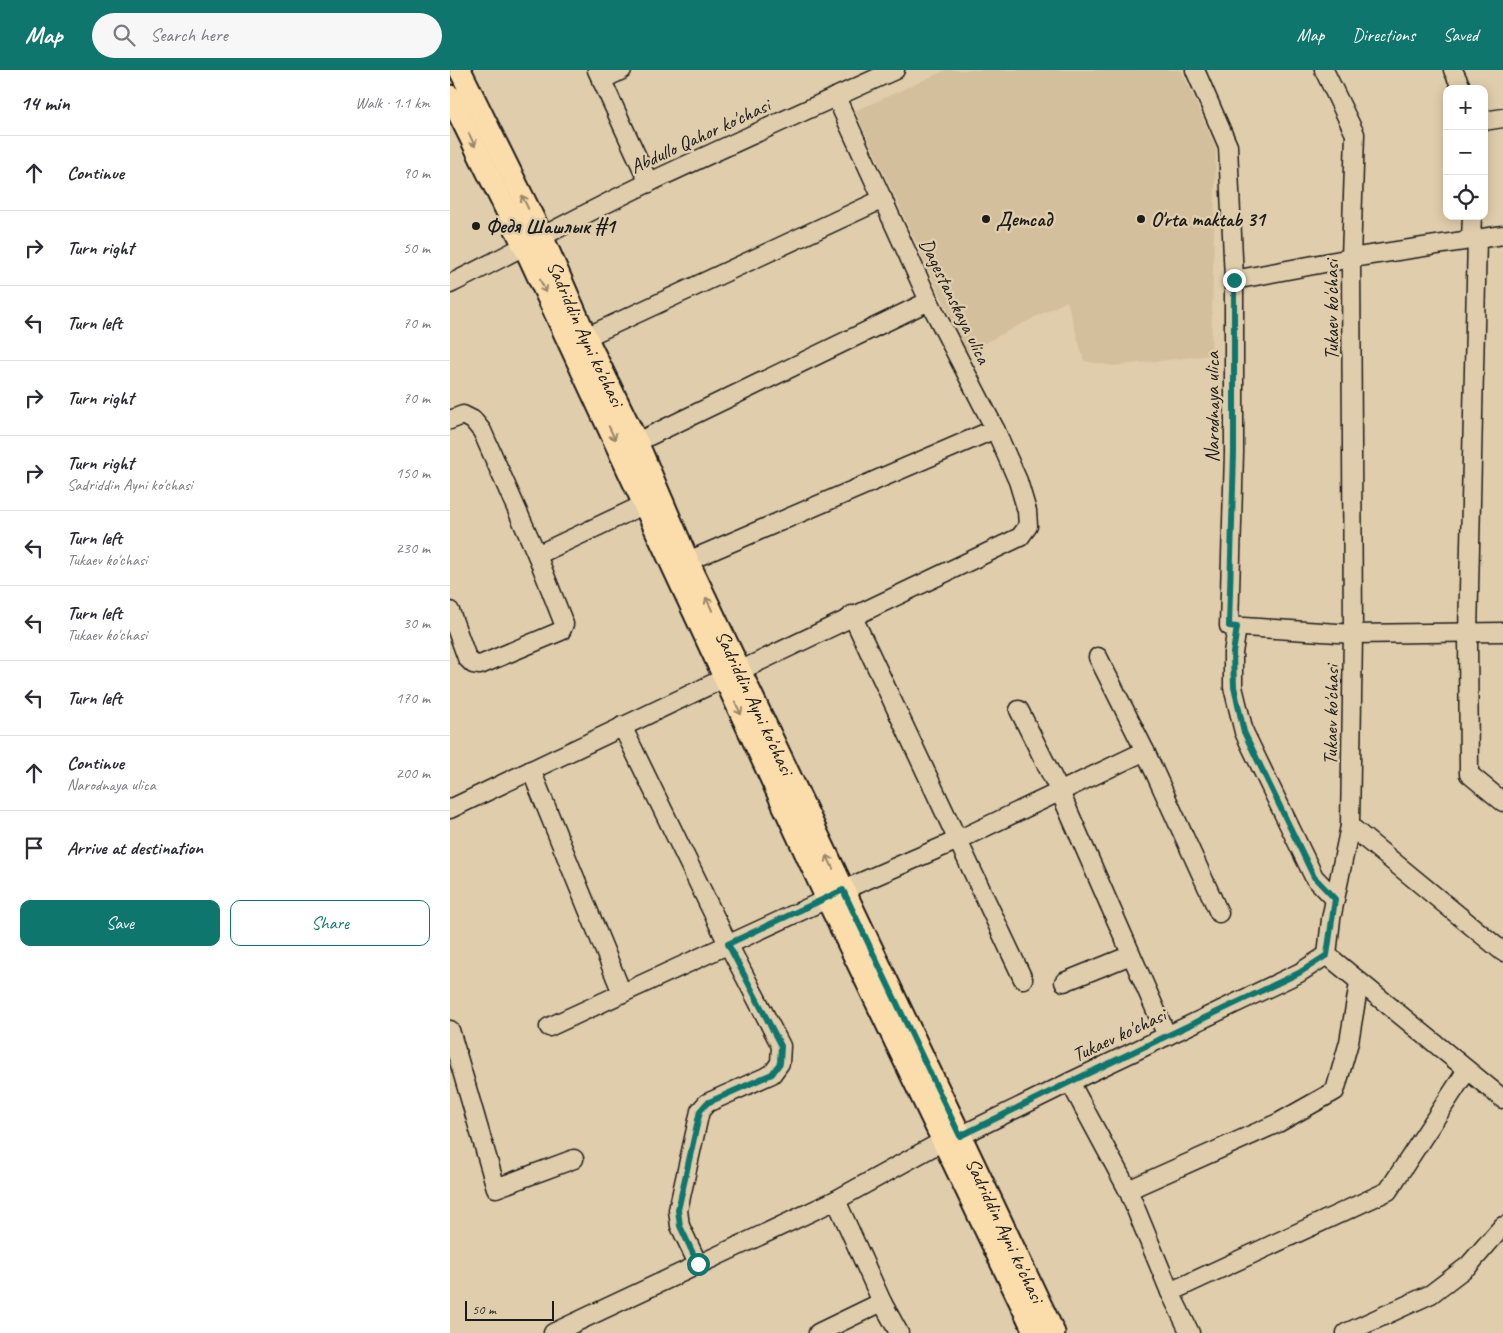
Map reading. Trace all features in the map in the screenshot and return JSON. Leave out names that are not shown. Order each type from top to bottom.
[{"type":"main road","name":"Sadriddin Ayni ko'chasi","points":[[460,70],[645,504],[732,674],[952,1139],[1054,1333]]},
{"type":"main road","name":"Sadriddin Ayni ko'chasi","points":[[450,96],[586,337],[638,442],[688,561],[732,674]]},
{"type":"main road","name":"Sadriddin Ayni ko'chasi","points":[[952,1139],[1035,1333]]},
{"type":"street","points":[[622,70],[599,75],[649,183]]},
{"type":"street","name":"Abdullo Qahor ko'chasi","points":[[450,284],[649,183],[895,70]]},
{"type":"street","name":"Narodnaya ulica","points":[[1195,70],[1228,146],[1234,280],[1234,453],[1229,626],[1237,627]]},
{"type":"street","name":"Tukaev ko'chasi","points":[[554,1333],[836,1200],[952,1139],[1299,973],[1327,955],[1335,899],[1350,826],[1353,634],[1351,258],[1355,134],[1324,70]]},
{"type":"street","points":[[1453,70],[1460,85]]},
{"type":"street","name":"Dagestanskaya ulica","points":[[836,97],[930,300],[995,429],[1018,482],[1027,511],[1028,526],[1020,537],[852,615]]},
{"type":"street","points":[[1488,120],[1503,118]]},
{"type":"street","points":[[586,337],[883,199]]},
{"type":"street","points":[[1472,220],[1474,239],[1468,634],[1469,774],[1503,802]]},
{"type":"street","points":[[1234,280],[1351,258],[1503,234]]},
{"type":"street","points":[[638,442],[930,300]]},
{"type":"street","points":[[450,420],[463,414],[473,420],[482,432],[537,555],[564,624],[561,630],[480,664],[473,664],[467,658],[450,611]]},
{"type":"street","points":[[688,561],[995,429]]},
{"type":"street","points":[[537,555],[645,504]]},
{"type":"street","points":[[450,809],[852,615],[1022,979]]},
{"type":"street","points":[[1335,899],[1314,877],[1244,732],[1234,687],[1233,653],[1237,627],[1353,634],[1468,634],[1503,632]]},
{"type":"street","points":[[1098,657],[1146,751],[1218,913]]},
{"type":"street","points":[[1019,710],[1060,792],[1167,1036]]},
{"type":"street","points":[[622,726],[728,944],[781,1046],[780,1063],[772,1074],[707,1103],[700,1111],[678,1210],[680,1226],[698,1264]]},
{"type":"street","points":[[549,1027],[835,894],[958,840],[1146,751]]},
{"type":"street","points":[[531,770],[622,993]]},
{"type":"street","points":[[1350,826],[1503,952]]},
{"type":"street","points":[[1064,982],[1131,955]]},
{"type":"street","points":[[1327,955],[1503,1099]]},
{"type":"street","points":[[1128,1190],[1278,1123],[1335,1091],[1349,1042],[1359,983]]},
{"type":"street","points":[[450,1030],[454,1062],[496,1188],[574,1160]]},
{"type":"street","points":[[1170,1292],[1388,1191],[1467,1070]]},
{"type":"street","points":[[1070,1082],[1128,1190],[1170,1292],[1190,1333]]},
{"type":"street","points":[[836,1200],[882,1302],[899,1333]]},
{"type":"street","points":[[1346,1333],[1431,1294],[1469,1265],[1503,1226]]},
{"type":"street","points":[[818,1333],[882,1302]]},
{"type":"shaded area","points":[[946,70],[1181,70],[1216,147],[1211,355],[1113,366],[1084,361],[1067,301],[967,352],[855,111]]},
{"type":"place","name":"Детсад","points":[[986,219]]},
{"type":"place","name":"O'rta maktab 31","points":[[1141,219]]},
{"type":"place","name":"Федя Шашлык #1","points":[[476,226]]},
{"type":"route","points":[[698,1264],[680,1226],[678,1210],[700,1111],[707,1103],[772,1074],[780,1063],[781,1046],[728,944],[843,890],[960,1136],[1299,973],[1327,955],[1335,899],[1314,877],[1244,732],[1234,687],[1233,653],[1237,627],[1229,626],[1234,453],[1234,280]]}]
